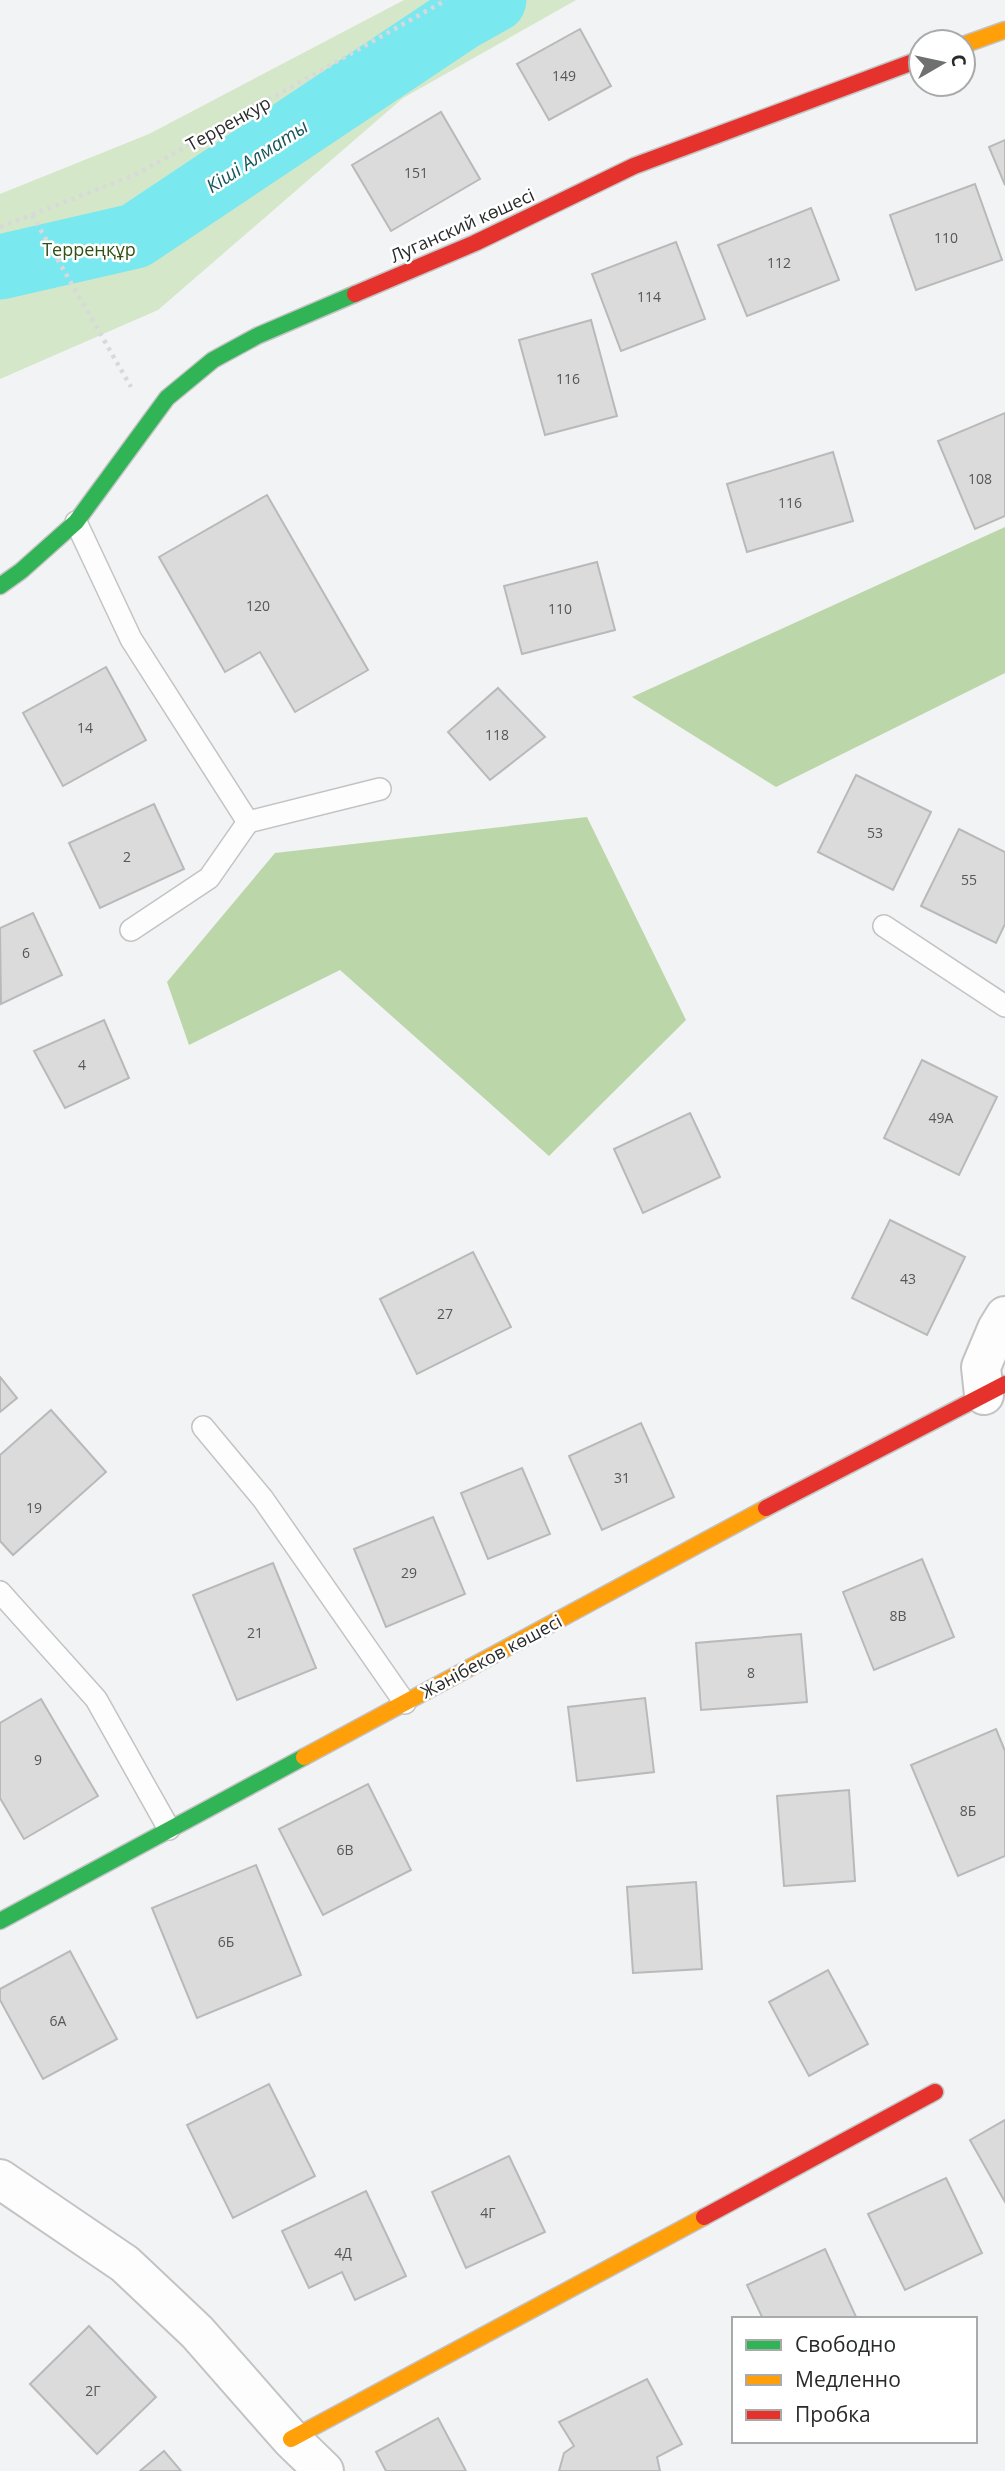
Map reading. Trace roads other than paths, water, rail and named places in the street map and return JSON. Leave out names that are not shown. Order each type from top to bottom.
[{"type":"street","points":[[977,40],[1005,30]]},
{"type":"street","name":"Луганский көшесі","points":[[0,586],[21,571],[79,518],[167,398],[213,360],[257,336],[475,243],[634,166],[907,64]]},
{"type":"street","name":"Жәнібеков көшесі","points":[[0,1921],[854,1460],[994,1389],[981,1367],[1005,1315]]},
{"type":"street","points":[[291,2439],[935,2092]]},
{"type":"street","points":[[0,2179],[125,2264],[197,2332],[291,2439],[324,2471]]},
{"type":"lane","points":[[79,518],[131,639],[248,822]]},
{"type":"lane","points":[[131,930],[209,878],[248,822],[380,789]]},
{"type":"lane","points":[[884,926],[1005,1006]]},
{"type":"lane","points":[[203,1427],[262,1499],[405,1703]]},
{"type":"lane","points":[[0,1592],[96,1699],[169,1829]]},
{"type":"waterway","name":"Кіші Алматы","points":[[0,267],[135,236],[460,19],[494,0]]},
{"type":"park label","name":"Терреңқұр","points":[[89,249]]}]
